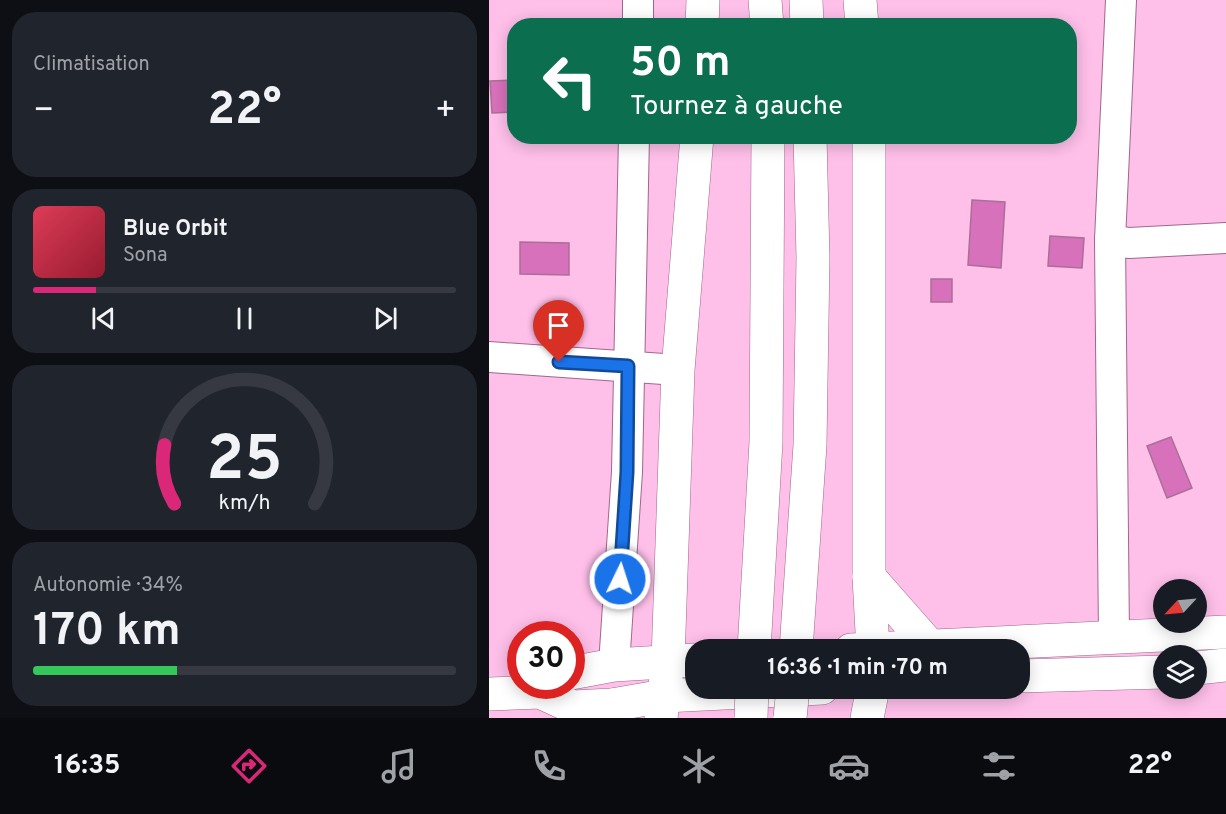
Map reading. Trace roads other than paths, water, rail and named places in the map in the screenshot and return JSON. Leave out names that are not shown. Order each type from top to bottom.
[{"type":"main road","points":[[702,18],[703,0]]},
{"type":"main road","points":[[765,0],[766,18]]},
{"type":"main road","points":[[806,0],[807,18]]},
{"type":"main road","points":[[860,0],[861,18]]},
{"type":"main road","points":[[662,707],[682,660],[678,370],[696,144]]},
{"type":"main road","points":[[756,639],[766,442],[768,144]]},
{"type":"main road","points":[[797,639],[810,445],[813,258],[810,144]]},
{"type":"main road","points":[[866,639],[869,577],[869,144]]},
{"type":"main road","points":[[869,577],[924,639]]},
{"type":"main road","points":[[1030,641],[1226,632]]},
{"type":"main road","points":[[585,670],[614,665],[682,660]]},
{"type":"main road","points":[[1207,667],[1226,665]]},
{"type":"main road","points":[[1030,676],[1153,672]]},
{"type":"main road","points":[[489,694],[507,692]]},
{"type":"main road","points":[[561,699],[573,707],[614,711],[729,699]]},
{"type":"main road","points":[[751,718],[752,699]]},
{"type":"main road","points":[[791,718],[792,699]]},
{"type":"main road","points":[[867,718],[871,699]]},
{"type":"street","points":[[637,18],[638,0]]},
{"type":"street","points":[[1114,638],[1110,240],[1121,0]]},
{"type":"street","points":[[614,665],[627,472],[635,144]]},
{"type":"street","points":[[1110,240],[1129,243],[1226,238]]},
{"type":"street","points":[[489,357],[678,370]]}]
